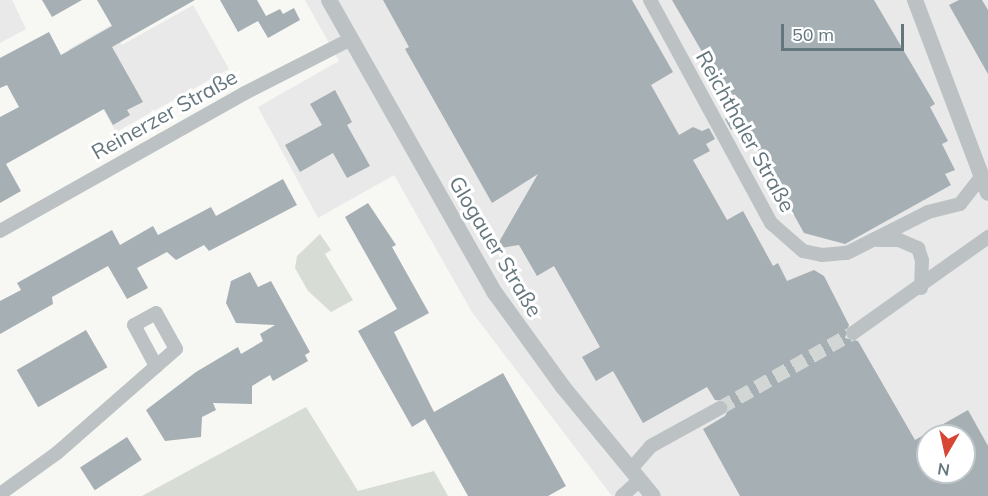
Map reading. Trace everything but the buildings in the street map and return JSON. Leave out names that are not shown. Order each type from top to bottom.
[{"type":"street","name":"Glogauer Straße","points":[[329,0],[495,293],[546,365],[653,496]]},
{"type":"street","name":"Reichthaler Straße","points":[[650,0],[776,229],[803,251],[822,255],[847,253],[928,212],[960,204],[982,176]]},
{"type":"street","points":[[915,0],[988,193]]},
{"type":"street","name":"Reinerzer Straße","points":[[0,231],[235,98],[351,39]]},
{"type":"street","points":[[854,333],[921,288],[988,237]]},
{"type":"street","points":[[875,240],[899,240],[918,248],[924,273],[921,288]]},
{"type":"street","points":[[3,494],[57,453],[156,366]]},
{"type":"street","points":[[622,496],[651,446],[720,408]]},
{"type":"shaded area","points":[[0,0],[12,0],[26,29],[0,43]]},
{"type":"shaded area","points":[[305,0],[988,0],[988,496],[612,496],[472,312],[394,175],[318,218],[258,107],[339,61]]},
{"type":"shaded area","points":[[193,5],[229,69],[116,132],[69,49],[111,25],[122,45]]},
{"type":"shaded area","points":[[320,234],[331,250],[325,254],[353,300],[331,312],[308,291],[295,268],[297,256]]},
{"type":"shaded area","points":[[306,407],[358,491],[434,471],[448,496],[142,496]]},
{"type":"tunnel","points":[[720,408],[853,333]]}]
